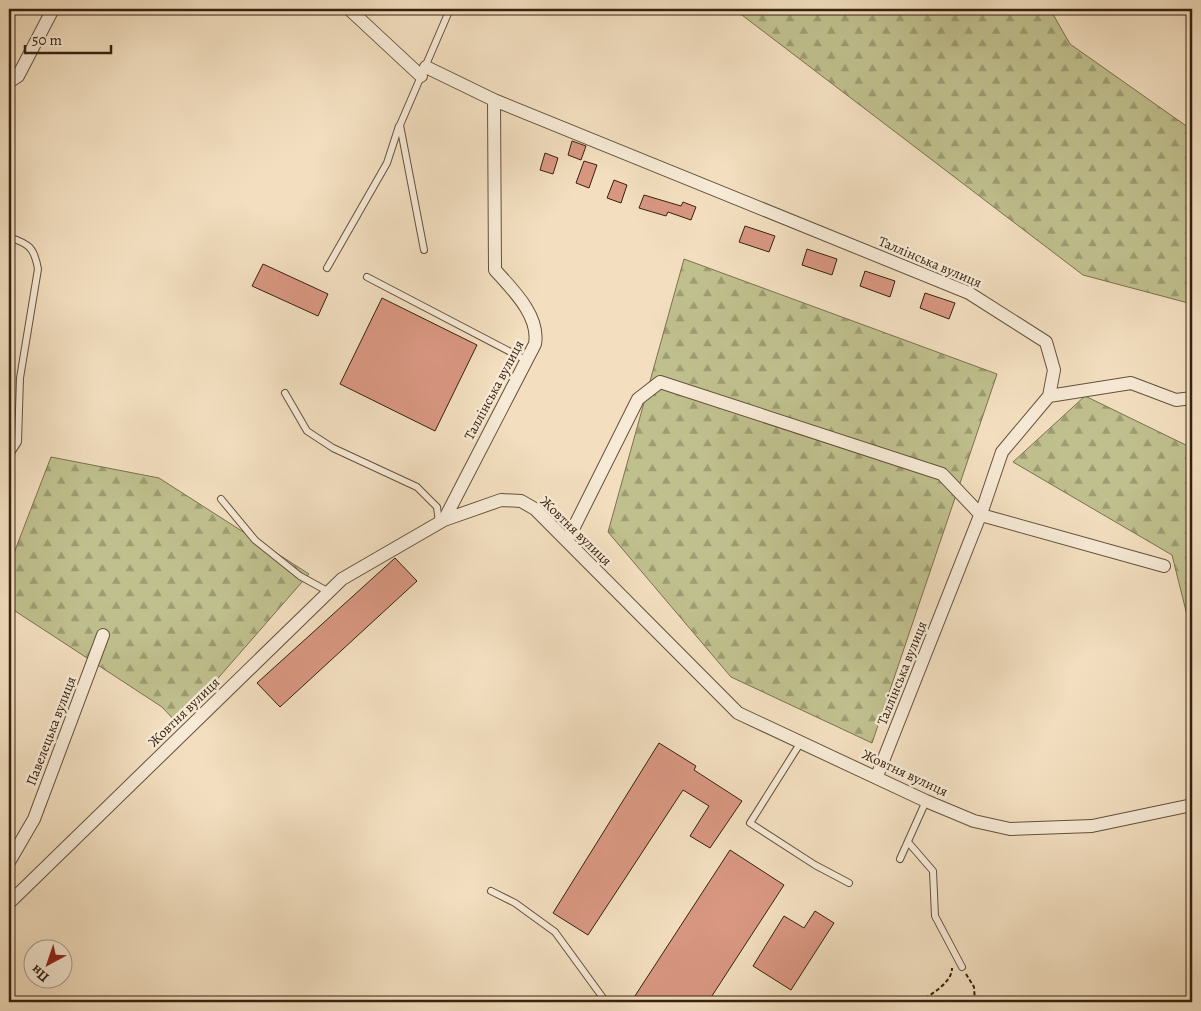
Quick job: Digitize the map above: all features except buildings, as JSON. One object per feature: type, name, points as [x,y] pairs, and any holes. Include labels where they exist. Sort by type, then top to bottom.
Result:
[{"type":"street","points":[[9,82],[18,76],[53,9]]},
{"type":"street","name":"Таллінська вулиця","points":[[349,9],[424,71],[969,293],[1046,342],[1054,370],[1049,396],[1002,452],[981,515],[877,776]]},
{"type":"street","name":"Таллінська вулиця","points":[[441,521],[535,344],[537,332],[520,297],[495,270],[494,100]]},
{"type":"street","points":[[567,541],[638,399],[660,382],[942,474],[981,515],[1164,566]]},
{"type":"street","points":[[1049,396],[1131,383],[1176,400],[1192,398]]},
{"type":"street","name":"Жовтня вулиця","points":[[9,903],[342,579],[441,521],[501,500],[521,501],[535,509],[738,713],[877,776],[926,801],[974,821],[1010,828],[1092,826],[1192,805]]},
{"type":"street","name":"Павелецька вулиця","points":[[9,862],[34,819],[103,635]]},
{"type":"lane","points":[[327,268],[387,163],[400,125],[450,9]]},
{"type":"lane","points":[[400,125],[424,250]]},
{"type":"lane","points":[[9,237],[24,242],[35,252],[38,269],[20,378],[18,442],[9,456]]},
{"type":"lane","points":[[367,277],[526,360]]},
{"type":"lane","points":[[285,393],[307,431],[333,448],[417,487],[437,507],[441,521]]},
{"type":"lane","points":[[221,499],[255,540],[300,576],[329,592]]},
{"type":"lane","points":[[801,742],[750,823],[815,865],[849,882]]},
{"type":"lane","points":[[900,859],[926,801]]},
{"type":"lane","points":[[908,842],[932,871],[935,916],[962,968]]},
{"type":"lane","points":[[491,891],[514,903],[556,932],[606,1002]]},
{"type":"path","points":[[920,1002],[942,986],[952,973],[953,953]]},
{"type":"path","points":[[962,968],[974,987],[976,1002]]},
{"type":"green space","points":[[734,9],[1050,9],[1070,44],[1192,130],[1192,304],[1083,275]]},
{"type":"green space","points":[[684,259],[997,374],[872,743],[731,677],[608,532]]},
{"type":"green space","points":[[1085,396],[1192,448],[1192,635],[1172,555],[1013,462]]},
{"type":"green space","points":[[51,457],[159,478],[309,574],[178,724],[162,707],[9,607],[9,566]]}]
